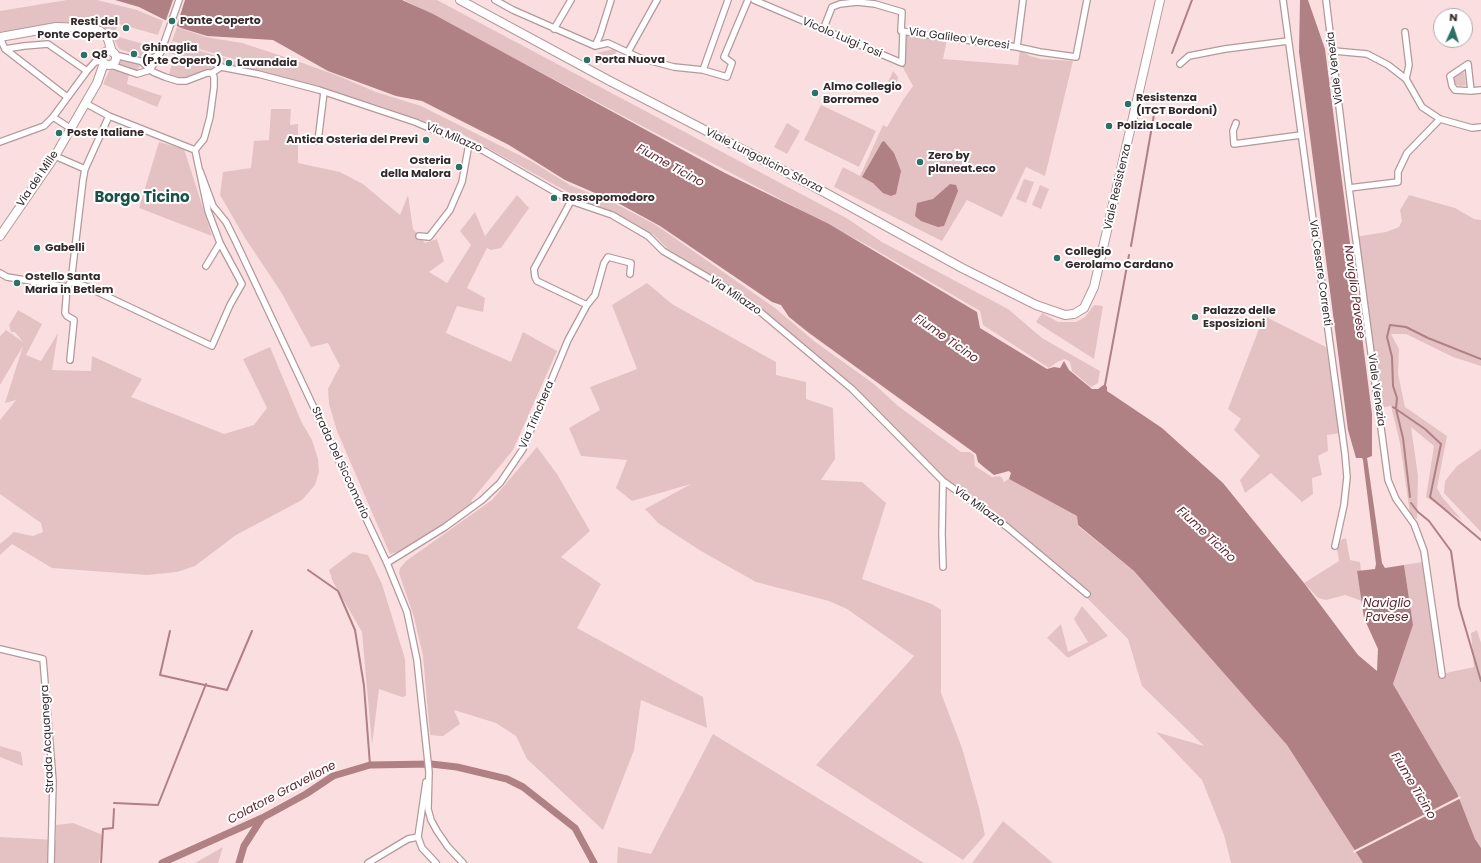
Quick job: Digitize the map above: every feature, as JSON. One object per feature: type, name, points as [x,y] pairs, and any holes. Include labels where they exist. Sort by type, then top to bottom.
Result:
[{"type":"main road","name":"Viale Lungoticino Sforza","points":[[460,0],[608,80],[813,186],[962,268],[1036,305],[1060,315],[1069,315]]},
{"type":"main road","name":"Viale Resistenza","points":[[1069,315],[1084,308],[1094,287],[1160,0]]},
{"type":"main road","points":[[0,37],[56,27],[86,28],[100,31],[108,36],[111,53],[116,61],[107,64],[103,55],[111,53]]},
{"type":"main road","name":"Via dei Mille","points":[[0,236],[55,156],[107,64]]},
{"type":"street","points":[[0,142],[44,126],[53,117],[95,62],[107,64],[138,74],[150,70],[161,52],[179,0]]},
{"type":"street","points":[[495,0],[554,29],[595,46],[608,43],[640,58],[674,67],[703,70],[727,77],[732,63],[724,57],[748,0]]},
{"type":"street","points":[[554,29],[570,0]]},
{"type":"street","points":[[595,46],[611,0]]},
{"type":"street","points":[[628,52],[657,0]]},
{"type":"street","points":[[703,70],[728,0]]},
{"type":"street","name":"Vicolo Luigi Tosi","points":[[754,0],[902,63],[902,31]]},
{"type":"street","points":[[1017,46],[1023,0]]},
{"type":"street","name":"Via Galileo Vercesi","points":[[902,31],[1017,46],[1040,52],[1076,57],[1087,0]]},
{"type":"street","name":"Via Cesare Correnti","points":[[1283,0],[1345,454],[1347,477],[1344,505],[1335,546]]},
{"type":"street","name":"Viale Venezia","points":[[1326,0],[1334,51],[1349,188],[1388,480],[1396,499],[1414,524],[1424,551],[1442,675]]},
{"type":"street","points":[[824,30],[832,8],[840,4],[856,2],[875,4],[902,12],[902,31]]},
{"type":"street","points":[[1405,32],[1409,66],[1406,79]]},
{"type":"street","points":[[0,37],[5,49],[67,97]]},
{"type":"street","points":[[1180,64],[1189,56],[1225,49],[1288,41]]},
{"type":"street","points":[[5,49],[48,44],[87,71]]},
{"type":"street","points":[[1334,51],[1367,54],[1388,65],[1406,79],[1422,106],[1440,119],[1472,128],[1481,127]]},
{"type":"street","points":[[150,70],[150,65],[155,57],[161,52]]},
{"type":"street","points":[[111,53],[141,61],[150,70]]},
{"type":"street","points":[[141,61],[155,57]]},
{"type":"street","points":[[1471,91],[1468,64],[1450,76],[1452,86],[1455,90],[1471,91],[1481,90]]},
{"type":"street","name":"Via Milazzo","points":[[150,70],[165,77],[186,81],[207,73],[212,73],[221,67],[258,74],[324,92],[415,122],[469,144],[571,201],[612,215],[648,236],[663,250],[743,299],[852,389],[943,481],[1007,527],[1087,594]]},
{"type":"street","points":[[195,150],[204,139],[210,117],[214,87],[214,77],[212,73]]},
{"type":"street","points":[[318,141],[324,92]]},
{"type":"street","points":[[85,103],[109,116],[195,150]]},
{"type":"street","points":[[70,360],[74,320],[65,313],[67,287],[71,282],[80,199],[85,169],[109,116]]},
{"type":"street","points":[[53,117],[70,128]]},
{"type":"street","points":[[1349,188],[1398,182],[1398,172],[1407,154],[1440,119]]},
{"type":"street","points":[[1236,123],[1233,131],[1234,144],[1301,135]]},
{"type":"street","points":[[419,236],[429,237],[450,210],[462,182],[469,144]]},
{"type":"street","points":[[71,282],[85,286],[212,346],[230,304],[242,284],[220,243],[208,211],[202,189],[200,170],[195,150]]},
{"type":"street","points":[[55,156],[85,169]]},
{"type":"street","name":"Strada Del Siccomario","points":[[200,170],[213,206],[226,222],[235,240],[387,563],[407,612],[417,660],[429,772]]},
{"type":"street","points":[[571,201],[534,269],[535,277],[537,281],[587,305]]},
{"type":"street","points":[[206,266],[220,243]]},
{"type":"street","name":"Via Trinchera","points":[[387,563],[459,517],[500,483],[523,450],[568,340],[587,305],[595,295],[604,263],[608,257],[631,263],[630,274]]},
{"type":"street","points":[[0,273],[7,277],[67,287]]},
{"type":"street","points":[[943,481],[942,534],[944,567]]},
{"type":"street","name":"Strada Acquanegra","points":[[0,649],[43,659],[53,781],[51,863]]},
{"type":"street","points":[[429,772],[423,795],[418,837],[422,848],[436,863]]},
{"type":"street","points":[[429,772],[428,797],[431,820],[448,847],[463,863]]},
{"type":"street","points":[[371,862],[408,839],[418,837]]},
{"type":"shaded area","points":[[67,0],[97,0],[137,10],[163,21],[158,35],[119,24],[114,33],[86,26],[0,35],[0,11]]},
{"type":"shaded area","points":[[404,0],[437,0],[848,219],[882,242],[1008,309],[1042,338],[1100,371],[1098,383],[1091,387],[1072,371],[1070,362],[1065,359],[1057,362],[1049,368],[983,325],[980,311],[867,245]]},
{"type":"shaded area","points":[[177,27],[206,37],[242,43],[336,75],[376,92],[421,106],[531,161],[570,185],[616,204],[656,225],[775,308],[814,341],[874,384],[898,406],[961,452],[970,452],[974,455],[975,466],[992,477],[1000,476],[1003,479],[1003,482],[1009,479],[1077,516],[1078,526],[1134,571],[1287,745],[1363,863],[1231,863],[1224,835],[1202,780],[1156,732],[1204,746],[1142,686],[1128,639],[1080,591],[1019,536],[983,506],[943,477],[848,382],[734,288],[668,249],[654,235],[615,214],[586,202],[462,134],[374,104],[254,70],[240,61],[172,41]]},
{"type":"shaded area","points":[[903,33],[947,39],[943,59],[1018,65],[1020,50],[1030,56],[1041,59],[1073,61],[1045,176],[1026,167],[1002,217],[967,200],[942,241],[834,187],[843,167],[860,176],[883,125],[887,127],[913,86],[902,66],[906,65]]},
{"type":"shaded area","points":[[112,35],[147,45],[144,57],[119,49]]},
{"type":"shaded area","points":[[171,42],[241,63],[252,72],[219,66],[185,80],[175,78],[169,75],[174,54],[167,53]]},
{"type":"shaded area","points":[[613,49],[617,50],[612,61],[597,53]]},
{"type":"shaded area","points":[[121,58],[140,64],[138,71],[119,65]]},
{"type":"shaded area","points":[[110,69],[129,74],[127,84],[162,96],[157,107],[103,84]]},
{"type":"shaded area","points":[[893,71],[898,77],[897,83],[900,84],[894,90],[886,87]]},
{"type":"shaded area","points":[[1464,72],[1466,85],[1459,86],[1454,83],[1453,77]]},
{"type":"shaded area","points":[[821,105],[876,131],[859,167],[804,140]]},
{"type":"shaded area","points":[[271,109],[291,109],[290,125],[298,124],[298,163],[340,172],[363,184],[400,215],[408,195],[413,229],[425,243],[437,239],[444,261],[429,272],[447,283],[471,245],[460,231],[475,212],[485,236],[517,195],[529,208],[501,248],[491,250],[487,248],[467,288],[485,298],[483,312],[457,306],[446,333],[511,362],[523,332],[557,351],[513,450],[471,501],[474,503],[428,535],[403,550],[390,554],[337,431],[329,404],[328,389],[340,366],[328,343],[311,347],[281,292],[245,238],[220,195],[223,172],[251,168],[254,141],[269,140]]},
{"type":"shaded area","points":[[787,123],[800,131],[787,154],[774,147]]},
{"type":"shaded area","points":[[159,142],[184,149],[212,236],[139,208]]},
{"type":"shaded area","points":[[1024,179],[1034,182],[1026,203],[1016,199]]},
{"type":"shaded area","points":[[1040,185],[1049,189],[1041,209],[1032,205]]},
{"type":"shaded area","points":[[1409,195],[1455,208],[1474,219],[1481,220],[1481,366],[1453,357],[1406,334],[1391,334],[1399,349],[1398,374],[1405,407],[1447,436],[1437,488],[1442,497],[1462,520],[1426,497],[1434,446],[1411,427],[1418,476],[1417,519],[1410,514],[1400,443],[1391,406],[1381,408],[1355,237],[1386,232],[1399,227],[1402,221],[1400,210]]},
{"type":"shaded area","points":[[647,283],[672,304],[776,362],[776,375],[806,382],[806,399],[833,408],[835,459],[821,480],[862,482],[886,503],[862,579],[932,604],[941,610],[941,693],[962,748],[985,835],[963,860],[816,765],[914,656],[847,609],[829,601],[756,582],[701,551],[658,523],[645,509],[691,484],[632,501],[616,488],[627,460],[581,456],[569,428],[600,410],[590,387],[637,369],[612,305]]},
{"type":"shaded area","points":[[1094,305],[1103,306],[1094,359],[1036,322],[1042,313],[1058,322],[1076,322],[1085,317]]},
{"type":"shaded area","points":[[18,310],[42,324],[26,355],[41,361],[58,333],[52,370],[91,371],[92,356],[142,379],[131,397],[224,434],[254,425],[267,408],[243,359],[270,347],[301,421],[312,440],[318,459],[319,472],[315,485],[302,500],[236,535],[195,566],[177,572],[147,575],[52,568],[12,544],[0,555],[0,544],[14,532],[33,536],[43,532],[41,523],[0,494],[0,420],[16,400],[5,403],[23,346],[0,385],[0,336],[6,330],[23,342],[15,332],[11,332],[9,325]]},
{"type":"shaded area","points":[[1264,316],[1326,347],[1340,433],[1327,435],[1328,451],[1318,456],[1322,475],[1312,478],[1313,494],[1302,502],[1271,473],[1245,493],[1240,480],[1260,456],[1234,430],[1241,419],[1228,409]]},
{"type":"shaded area","points":[[537,447],[557,474],[590,531],[561,557],[601,584],[577,628],[703,697],[707,728],[641,700],[634,750],[603,830],[527,759],[516,736],[496,723],[454,710],[460,724],[443,736],[430,735],[423,656],[414,617],[399,573],[400,568],[406,561],[492,500]]},
{"type":"shaded area","points":[[1481,449],[1481,532],[1444,493],[1445,481],[1457,466]]},
{"type":"shaded area","points":[[1346,538],[1350,560],[1360,562],[1361,571],[1357,572],[1362,601],[1345,595],[1326,600],[1318,598],[1304,583],[1339,561],[1337,549],[1341,540]]},
{"type":"shaded area","points":[[353,552],[368,555],[382,584],[405,659],[406,696],[402,697],[379,689],[372,745],[362,632],[333,582],[329,570]]},
{"type":"shaded area","points":[[1423,562],[1441,674],[1474,667],[1471,633],[1477,630],[1481,643],[1481,848],[1475,839],[1457,793],[1393,684],[1413,625],[1404,565]]},
{"type":"shaded area","points":[[1082,606],[1108,636],[1068,658],[1047,638],[1061,624],[1068,652],[1088,642],[1074,619]]},
{"type":"shaded area","points":[[713,734],[924,863],[617,863],[618,847],[651,854]]},
{"type":"shaded area","points":[[0,746],[21,752],[23,766],[0,757]]},
{"type":"shaded area","points":[[1003,821],[1053,863],[972,863]]},
{"type":"shaded area","points":[[73,823],[103,835],[99,863],[0,863],[0,837],[56,840],[56,825]]},
{"type":"shaded area","points":[[223,847],[218,863],[195,863]]},
{"type":"water","points":[[115,0],[402,0],[433,14],[725,173],[829,224],[977,312],[980,328],[1047,369],[1054,367],[1060,368],[1064,361],[1069,370],[1092,389],[1098,389],[1105,384],[1107,391],[1162,428],[1223,483],[1304,583],[1358,655],[1377,671],[1378,649],[1364,618],[1357,571],[1375,569],[1376,564],[1363,460],[1362,458],[1356,458],[1348,430],[1299,52],[1300,0],[1308,0],[1325,49],[1372,414],[1372,456],[1367,458],[1382,563],[1385,568],[1404,565],[1413,625],[1393,684],[1457,793],[1475,839],[1481,848],[1481,863],[1363,863],[1287,745],[1134,571],[1078,525],[1077,516],[1009,479],[1011,473],[1009,471],[994,475],[978,462],[976,454],[809,333],[789,317],[781,305],[772,302],[660,226],[618,203],[565,180],[509,145],[422,101],[396,96],[328,71],[273,40],[207,36],[181,28],[139,7]]},
{"type":"water","points":[[884,141],[894,153],[901,171],[896,194],[891,196],[883,193],[873,183],[862,177]]},
{"type":"water","points":[[950,184],[956,185],[958,191],[944,226],[938,227],[921,221],[915,216],[917,203],[933,199]]},
{"type":"pier","points":[[173,0],[185,0],[176,28],[165,23]]},
{"type":"pier","points":[[1460,796],[1461,798],[1354,853],[1353,851]]},
{"type":"waterway","points":[[1172,53],[1192,0]]},
{"type":"waterway","points":[[1131,246],[1155,109]]},
{"type":"waterway","points":[[1105,385],[1129,255]]},
{"type":"waterway","points":[[1410,497],[1403,438],[1396,409],[1397,398],[1393,386],[1392,357],[1387,337],[1390,325],[1406,327],[1428,338],[1481,359]]},
{"type":"waterway","points":[[1393,407],[1425,429],[1441,444],[1430,497],[1481,540]]},
{"type":"waterway","points":[[1411,503],[1418,512],[1429,521],[1451,551],[1459,606],[1481,681]]},
{"type":"waterway","points":[[308,570],[338,591],[355,630],[364,686],[370,765]]},
{"type":"waterway","points":[[170,631],[160,675],[227,690],[252,631]]},
{"type":"waterway","points":[[114,803],[158,805],[206,684]]},
{"type":"waterway","name":"Colatore Gravellone","points":[[162,863],[262,818],[306,794],[333,776],[370,765],[431,764],[457,767],[507,779],[523,787],[575,828],[594,863]]},
{"type":"waterway","points":[[101,863],[103,829],[113,828],[114,809]]},
{"type":"waterway","points":[[239,863],[244,846],[262,818]]},
{"type":"place","name":"Ponte Coperto","points":[[172,21]]},
{"type":"place","name":"Resti del Ponte Coperto","points":[[126,28]]},
{"type":"place","name":"Ghinaglia (P.te Coperto)","points":[[134,54]]},
{"type":"place","name":"Q8","points":[[84,55]]},
{"type":"place","name":"Porta Nuova","points":[[587,60]]},
{"type":"place","name":"Lavandaia","points":[[229,63]]},
{"type":"place","name":"Almo Collegio Borromeo","points":[[815,93]]},
{"type":"place","name":"Resistenza (ITCT Bordoni)","points":[[1128,104]]},
{"type":"place","name":"Polizia Locale","points":[[1109,126]]},
{"type":"place","name":"Poste Italiane","points":[[59,133]]},
{"type":"place","name":"Antica Osteria del Previ","points":[[426,140]]},
{"type":"place","name":"Zero by planeat.eco","points":[[920,162]]},
{"type":"place","name":"Osteria della Malora","points":[[459,167]]},
{"type":"place","name":"Rossopomodoro","points":[[554,198]]},
{"type":"place","name":"Gabelli","points":[[37,248]]},
{"type":"place","name":"Collegio Gerolamo Cardano","points":[[1057,258]]},
{"type":"place","name":"Ostello Santa Maria in Betlem","points":[[17,283]]},
{"type":"place","name":"Palazzo delle Esposizioni","points":[[1195,317]]},
{"type":"district","name":"Borgo Ticino","points":[[142,198]]},
{"type":"water label","name":"Fiume Ticino","points":[[670,166]]},
{"type":"water label","name":"Naviglio Pavese","points":[[1354,292]]},
{"type":"water label","name":"Fiume Ticino","points":[[946,339]]},
{"type":"water label","name":"Fiume Ticino","points":[[1206,535]]},
{"type":"water label","name":"Naviglio Pavese","points":[[1387,611]]},
{"type":"water label","name":"Fiume Ticino","points":[[1413,786]]}]
